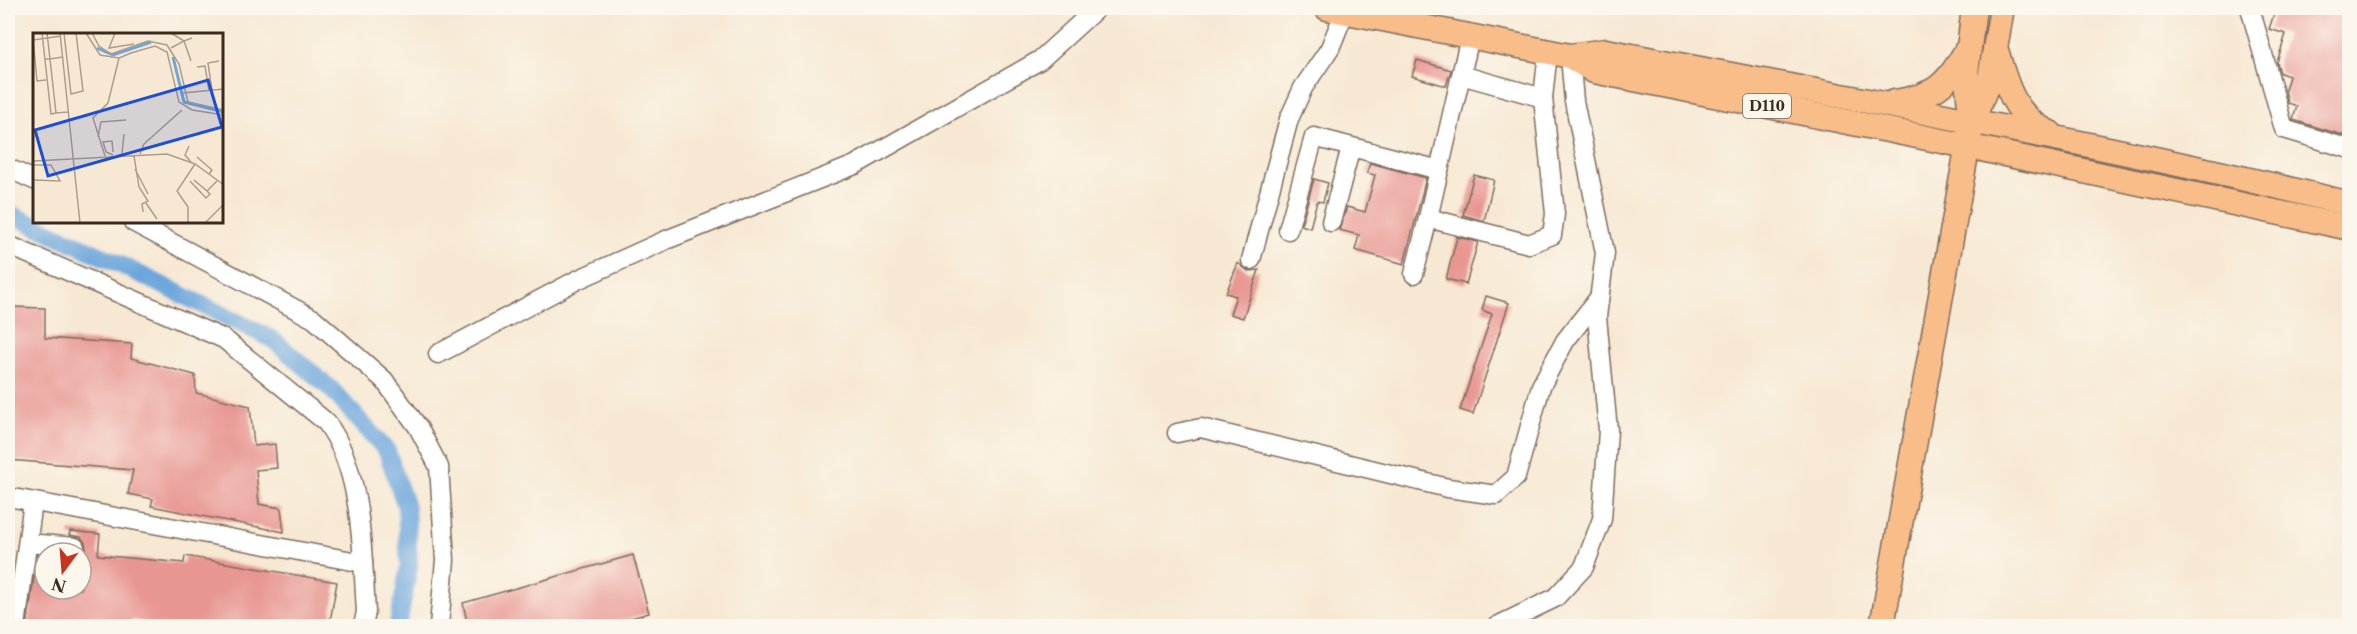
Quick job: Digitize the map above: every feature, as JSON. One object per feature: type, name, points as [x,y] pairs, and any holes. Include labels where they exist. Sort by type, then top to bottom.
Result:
[{"type":"main road","points":[[1972,121],[1966,72],[1974,8]]},
{"type":"main road","points":[[1882,627],[1967,146],[1972,121],[1990,78],[2002,8]]},
{"type":"main road","name":"D110","points":[[1336,9],[1559,53],[1606,51],[1972,121],[2241,177],[2349,204]]},
{"type":"main road","points":[[1880,104],[1923,98],[1953,75],[1969,46]]},
{"type":"main road","points":[[1995,48],[2007,89],[2016,104],[2035,127],[2069,140]]},
{"type":"main road","name":"D110","points":[[1559,53],[1594,71],[1967,146],[2349,228]]},
{"type":"lane","points":[[438,354],[576,280],[666,240],[855,165],[1040,60],[1097,8]]},
{"type":"lane","points":[[2250,8],[2284,129],[2349,150]]},
{"type":"lane","points":[[1251,260],[1289,119],[1303,88],[1330,48],[1336,9]]},
{"type":"lane","points":[[1414,274],[1470,37]]},
{"type":"lane","points":[[1428,219],[1529,244],[1552,235],[1555,214],[1543,98],[1559,53]]},
{"type":"lane","points":[[1497,627],[1555,598],[1584,567],[1602,519],[1608,429],[1597,317],[1605,253],[1574,101],[1559,53]]},
{"type":"lane","points":[[1461,75],[1543,98]]},
{"type":"lane","points":[[1288,230],[1314,137],[1439,170]]},
{"type":"lane","points":[[1331,222],[1351,147]]},
{"type":"lane","points":[[8,168],[33,180]]},
{"type":"lane","points":[[137,224],[314,319],[384,380],[418,427],[440,467],[445,560],[439,627]]},
{"type":"lane","points":[[8,245],[224,339],[326,422],[337,437],[346,459],[359,518],[366,612],[363,627]]},
{"type":"lane","points":[[1177,433],[1201,428],[1448,488],[1496,495],[1516,477],[1541,386],[1565,341],[1598,299]]},
{"type":"lane","points":[[8,497],[363,563]]},
{"type":"lane","points":[[16,627],[33,502]]},
{"type":"lane","points":[[28,543],[33,543]]},
{"type":"building","points":[[2276,8],[2349,8],[2349,137],[2293,120],[2297,106],[2288,103],[2285,90],[2289,76],[2280,73],[2277,62],[2286,34],[2269,29]]},
{"type":"building","points":[[1417,60],[1451,70],[1446,86],[1412,76]]},
{"type":"building","points":[[1370,163],[1426,178],[1404,264],[1355,250],[1359,235],[1339,230],[1347,207],[1365,212],[1375,175],[1367,173]]},
{"type":"building","points":[[1474,175],[1494,180],[1484,221],[1463,215]]},
{"type":"building","points":[[1314,179],[1328,183],[1323,202],[1317,201],[1310,228],[1301,225]]},
{"type":"building","points":[[1457,237],[1478,242],[1466,284],[1446,279]]},
{"type":"building","points":[[1238,263],[1248,271],[1259,270],[1243,318],[1230,314],[1236,296],[1226,293]]},
{"type":"building","points":[[1486,296],[1509,303],[1473,414],[1460,410],[1492,314],[1482,310]]},
{"type":"building","points":[[8,307],[45,308],[45,338],[132,344],[131,358],[195,375],[196,393],[250,406],[254,446],[275,444],[277,468],[256,470],[259,504],[281,508],[284,532],[151,506],[153,499],[128,494],[133,470],[8,460]]},
{"type":"building","points":[[70,531],[100,534],[98,555],[184,563],[185,556],[337,582],[329,627],[173,627],[131,620],[130,627],[27,627],[33,584],[33,601],[93,601],[93,541],[84,541],[81,537],[69,535]]},
{"type":"building","points":[[633,555],[649,613],[599,627],[468,627],[463,603]]},
{"type":"waterway","points":[[8,213],[117,263],[272,339],[331,389],[387,451],[406,507],[409,566],[398,626]]}]
